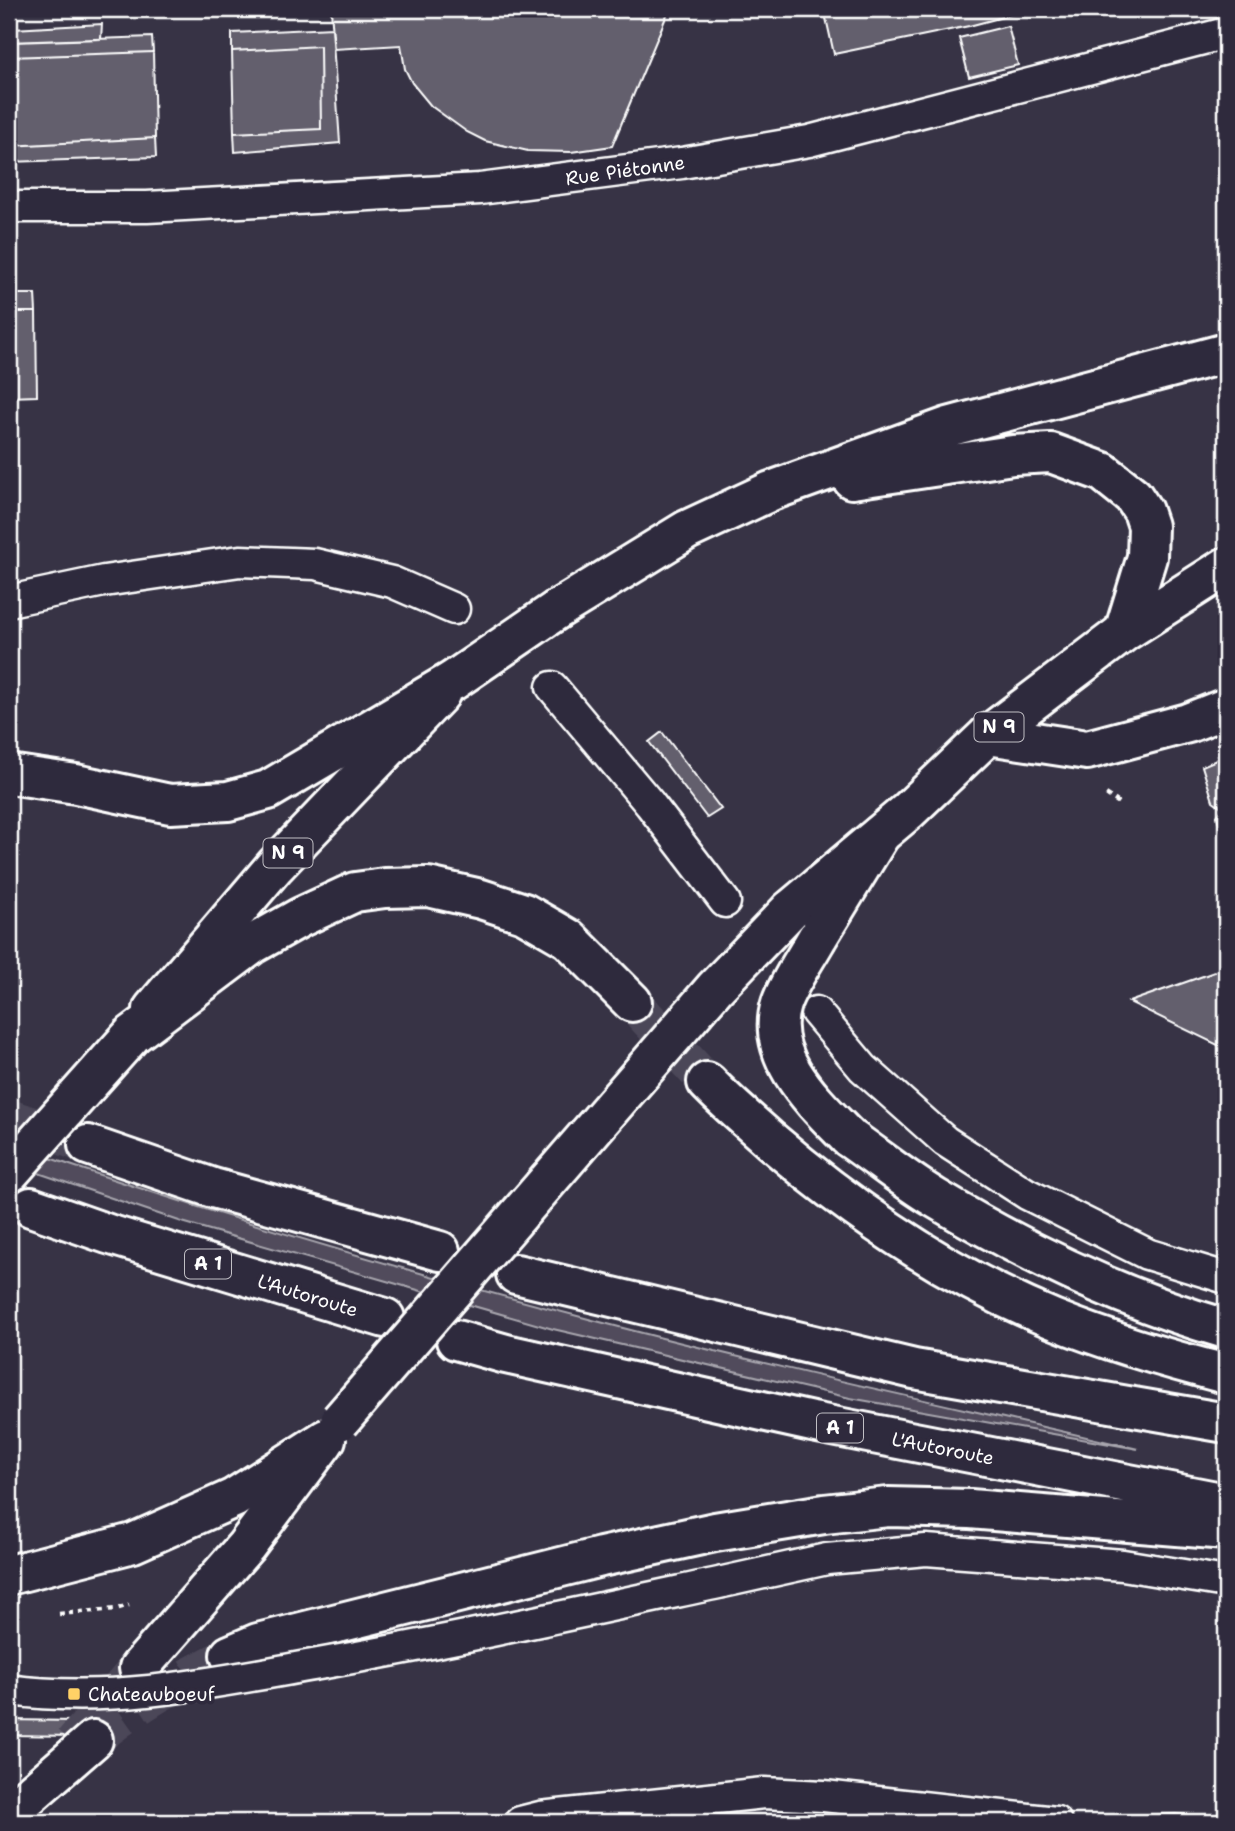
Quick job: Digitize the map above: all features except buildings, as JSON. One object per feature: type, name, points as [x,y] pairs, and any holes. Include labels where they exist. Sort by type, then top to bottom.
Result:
[{"type":"main road","name":"N 9","points":[[132,1035],[275,866],[454,680],[558,609],[687,530],[771,491],[948,427],[1226,353]]},
{"type":"main road","points":[[771,491],[1013,455],[1051,453],[1078,461],[1103,472],[1133,496],[1143,511],[1148,526],[1147,556],[1124,632]]},
{"type":"main road","name":"N 9","points":[[333,1430],[715,988],[790,909],[880,835],[988,735],[1124,632],[1226,567]]},
{"type":"main road","points":[[9,774],[76,784],[170,804],[229,801],[268,790],[454,680]]},
{"type":"main road","points":[[988,735],[1087,750],[1188,723],[1226,708]]},
{"type":"main road","points":[[880,835],[817,937],[781,1003],[778,1020],[780,1040],[787,1062],[804,1090],[848,1137],[933,1197],[1031,1252],[1172,1314],[1226,1329]]},
{"type":"main road","points":[[9,1173],[132,1035],[253,944],[301,917],[355,892],[428,887],[481,899],[524,913],[569,939],[632,1002]]},
{"type":"main road","points":[[707,1082],[805,1170],[878,1223],[972,1281],[1052,1318],[1142,1352],[1226,1374]]},
{"type":"main road","points":[[88,1144],[213,1188],[440,1251]]},
{"type":"main road","name":"L'Autoroute","points":[[31,1207],[108,1234],[386,1318]]},
{"type":"main road","points":[[516,1274],[914,1368],[1226,1423]]},
{"type":"main road","name":"L'Autoroute","points":[[456,1340],[506,1354],[812,1422],[1226,1503]]},
{"type":"main road","points":[[9,1575],[133,1543],[234,1498],[333,1430]]},
{"type":"main road","points":[[139,1668],[246,1546],[333,1430]]},
{"type":"main road","points":[[230,1655],[258,1643],[601,1557],[715,1532],[824,1514],[888,1507],[970,1508],[1226,1530]]},
{"type":"main road","points":[[16,1808],[83,1742]]},
{"type":"lane","name":"Rue Piétonne","points":[[9,207],[147,207],[480,189],[682,163],[809,141],[1226,33]]},
{"type":"lane","points":[[9,601],[104,582],[240,561],[315,564],[392,582],[454,609]]},
{"type":"lane","points":[[552,687],[650,804],[725,902]]},
{"type":"lane","points":[[816,1012],[863,1068],[945,1142],[1027,1194],[1147,1254],[1226,1278]]},
{"type":"lane","points":[[9,1690],[106,1695],[183,1689],[377,1654],[827,1559],[926,1550],[1123,1564],[1226,1582]]},
{"type":"lane","points":[[520,1822],[540,1817],[764,1793],[824,1796],[1056,1822]]},
{"type":"shaded area","points":[[9,1144],[229,1216],[525,1302],[734,1356],[1138,1449],[850,1398],[553,1329],[182,1222],[9,1163]]},
{"type":"tunnel","points":[[632,1002],[707,1082]]},
{"type":"tunnel","points":[[9,1118],[88,1145]]},
{"type":"tunnel","points":[[93,1740],[142,1704],[230,1655]]},
{"type":"tunnel","points":[[73,1743],[138,1668]]},
{"type":"place","name":"Chateauboeuf","points":[[74,1694]]}]
